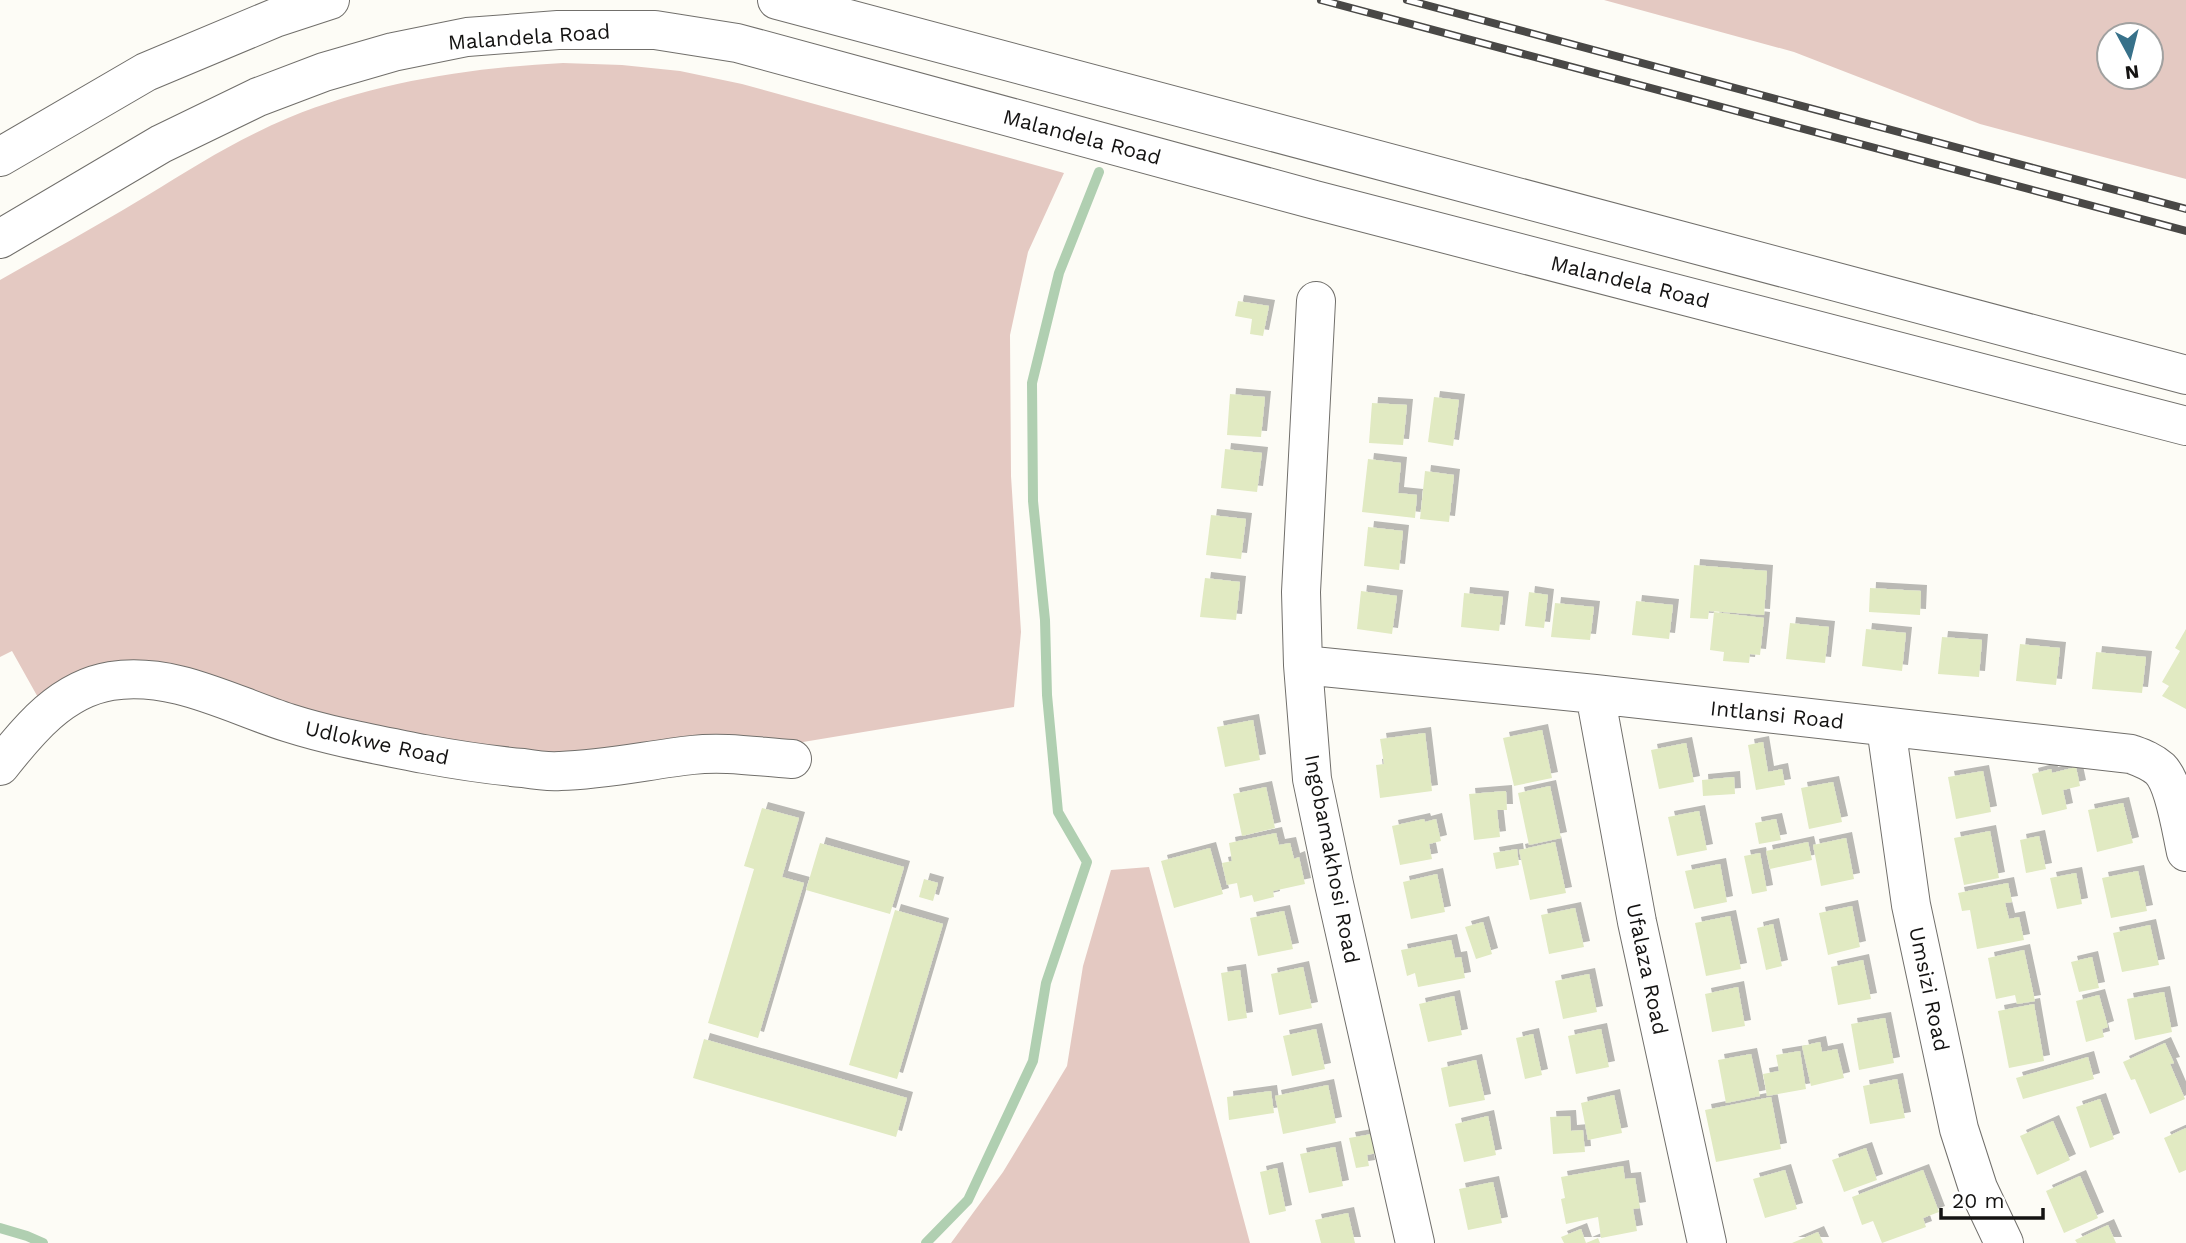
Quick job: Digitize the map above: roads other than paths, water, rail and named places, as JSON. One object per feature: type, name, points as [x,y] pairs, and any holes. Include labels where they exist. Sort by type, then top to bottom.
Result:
[{"type":"main road","points":[[0,157],[146,72],[275,18],[330,0]]},
{"type":"main road","points":[[777,0],[2186,375]]},
{"type":"main road","name":"Malandela Road","points":[[0,239],[161,144],[258,97],[324,72],[393,52],[467,37],[558,30],[655,30],[737,43],[1315,201],[2186,426]]},
{"type":"main road","name":"Ingobamakhosi Road","points":[[1316,301],[1301,592],[1303,665],[1312,779],[1415,1243]]},
{"type":"main road","name":"Intlansi Road","points":[[1303,665],[1595,694],[2131,754],[2150,760],[2162,771],[2170,787],[2186,852]]},
{"type":"main road","name":"Udlokwe Road","points":[[0,766],[27,732],[51,709],[68,698],[109,681],[138,679],[200,690],[289,723],[371,744],[474,764],[558,772],[693,755],[792,759]]},
{"type":"main road","name":"Ufalaza Road","points":[[1595,694],[1637,922],[1707,1243]]},
{"type":"main road","name":"Umsizi Road","points":[[1886,727],[1911,905],[1959,1129],[1978,1188],[2004,1243]]},
{"type":"waterway","points":[[926,1243],[968,1200],[1033,1061],[1046,983],[1087,862],[1058,812],[1047,695],[1045,620],[1033,501],[1032,383],[1059,273],[1099,172]]},
{"type":"waterway","points":[[0,1228],[43,1243]]},
{"type":"railway","points":[[1321,0],[2186,231]]},
{"type":"railway","points":[[1407,0],[2186,209]]}]
